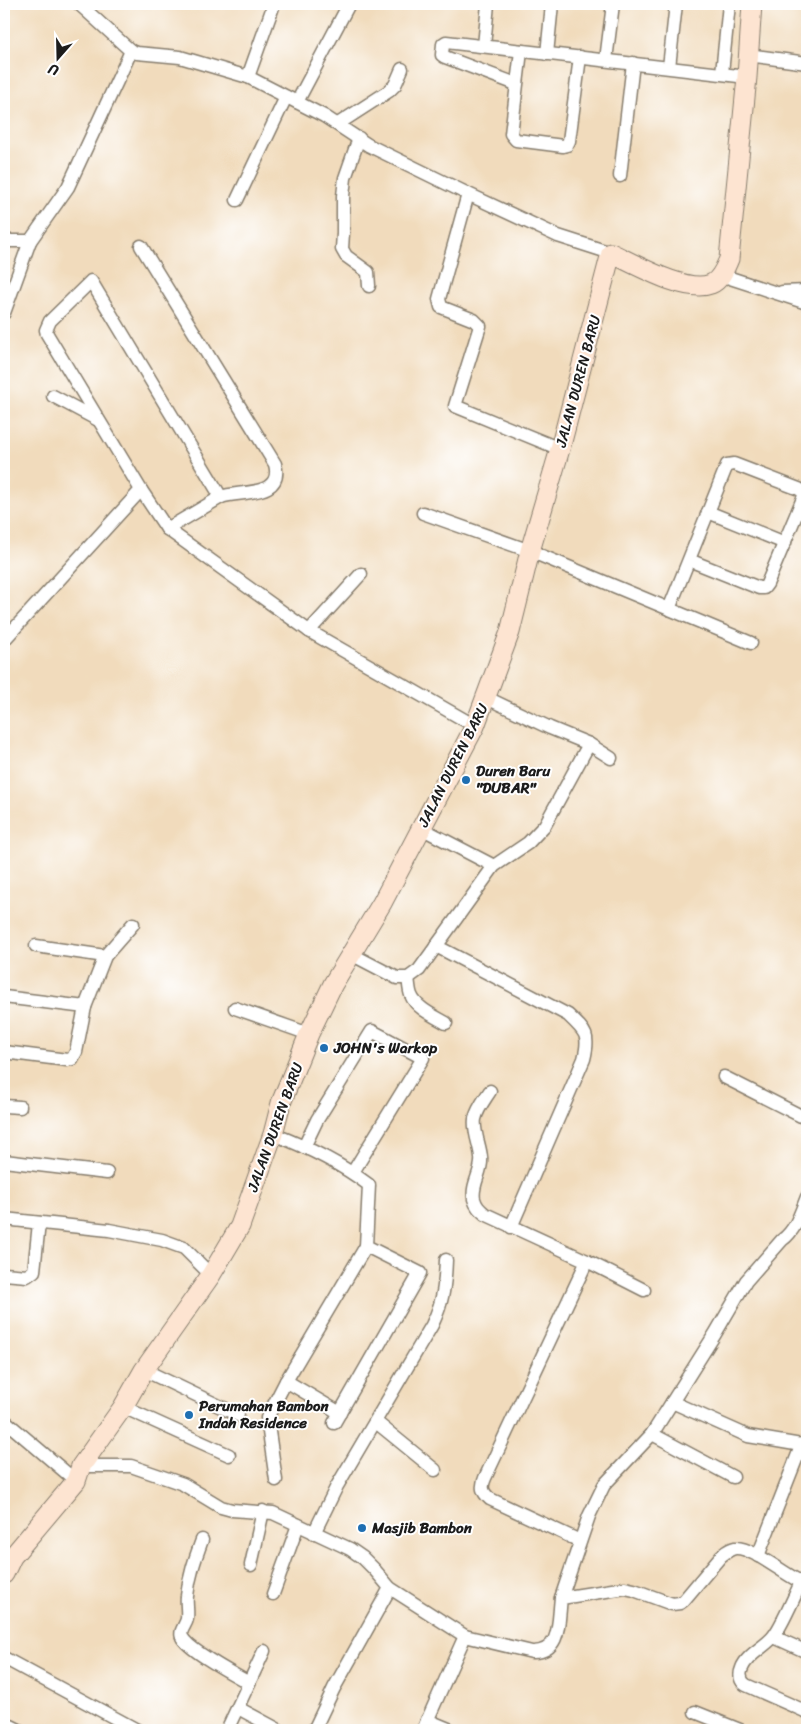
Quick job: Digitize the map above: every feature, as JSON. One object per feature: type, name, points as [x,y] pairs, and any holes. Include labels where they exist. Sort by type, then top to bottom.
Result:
[{"type":"street","points":[[79,4],[131,51],[197,60],[248,77],[338,124],[359,138],[468,194],[558,236],[611,253],[678,283],[696,287],[712,284],[721,275],[729,260],[747,77],[752,4]]},
{"type":"street","points":[[248,77],[274,4]]},
{"type":"street","points":[[237,200],[292,100],[349,4]]},
{"type":"street","points":[[484,46],[488,4]]},
{"type":"street","points":[[547,54],[552,4]]},
{"type":"street","points":[[606,60],[613,4]]},
{"type":"street","points":[[669,68],[676,4]]},
{"type":"street","points":[[722,73],[729,4]]},
{"type":"street","points":[[516,84],[445,58],[442,55],[443,44],[446,42],[484,46],[747,77]]},
{"type":"street","points":[[4,313],[30,241],[68,187],[131,51]]},
{"type":"street","points":[[521,51],[510,134],[516,140],[564,146],[569,142],[580,57]]},
{"type":"street","points":[[748,55],[807,63]]},
{"type":"street","points":[[620,176],[633,64]]},
{"type":"street","points":[[338,124],[389,91],[395,85],[402,69]]},
{"type":"street","points":[[359,138],[345,178],[342,196],[344,233],[342,249],[346,256],[368,272],[369,286]]},
{"type":"street","points":[[468,194],[439,299],[441,307],[474,320],[480,326],[455,406],[560,449]]},
{"type":"street","points":[[4,241],[30,241]]},
{"type":"street","points":[[141,246],[275,464],[276,469],[274,478],[264,490],[253,493],[229,494],[221,497],[167,529]]},
{"type":"street","name":"JALAN DUREN BARU","points":[[4,1574],[8,1554],[79,1473],[124,1406],[144,1370],[211,1275],[240,1226],[273,1134],[281,1103],[309,1034],[333,984],[382,903],[475,726],[510,632],[530,551],[560,449],[611,253]]},
{"type":"street","points":[[721,275],[807,302]]},
{"type":"street","points":[[221,497],[91,281],[50,321],[46,330],[141,490],[167,529],[309,631],[475,726]]},
{"type":"street","points":[[776,293],[807,291]]},
{"type":"street","points":[[53,396],[101,422]]},
{"type":"street","points":[[669,609],[727,465],[730,464],[803,492],[804,496],[764,588],[759,588],[689,560]]},
{"type":"street","points":[[4,640],[141,490]]},
{"type":"street","points":[[708,512],[784,543]]},
{"type":"street","points":[[423,514],[530,551],[751,643]]},
{"type":"street","points":[[309,631],[361,574]]},
{"type":"street","points":[[487,698],[589,744],[610,758]]},
{"type":"street","points":[[350,954],[389,975],[402,979],[408,978],[419,970],[494,866],[528,843],[545,825],[589,744]]},
{"type":"street","points":[[421,828],[494,866]]},
{"type":"street","points":[[4,1052],[67,1060],[72,1059],[76,1052],[85,1007],[105,956],[133,924]]},
{"type":"street","points":[[36,946],[105,956]]},
{"type":"street","points":[[436,946],[568,1015],[583,1030],[588,1044],[584,1059],[511,1226]]},
{"type":"street","points":[[408,978],[411,996],[416,1003],[423,1010],[446,1023]]},
{"type":"street","points":[[4,997],[85,1007]]},
{"type":"street","points":[[235,1008],[309,1034]]},
{"type":"street","points":[[304,1146],[317,1120],[372,1031],[423,1058],[353,1172]]},
{"type":"street","points":[[724,1077],[807,1119]]},
{"type":"street","points":[[490,1091],[475,1118],[482,1158],[474,1188],[476,1207],[485,1214],[587,1260],[644,1290]]},
{"type":"street","points":[[4,1106],[20,1107]]},
{"type":"street","points":[[273,1134],[304,1146],[353,1172],[369,1185],[366,1246],[267,1418],[276,1480]]},
{"type":"street","points":[[4,1161],[107,1174]]},
{"type":"street","points":[[4,1420],[79,1473],[131,1466],[182,1484],[221,1507],[232,1510],[272,1513],[350,1549],[363,1558],[390,1588],[465,1636],[532,1652],[541,1652],[548,1649],[556,1637],[561,1598],[580,1541],[604,1485],[652,1434],[746,1281],[782,1240],[789,1236],[807,1197]]},
{"type":"street","points":[[4,1219],[109,1230],[162,1240],[184,1248],[211,1275]]},
{"type":"street","points":[[4,1274],[27,1276],[34,1271],[39,1223]]},
{"type":"street","points":[[286,1382],[337,1418],[420,1273],[366,1246]]},
{"type":"street","points":[[314,1533],[337,1486],[422,1345],[441,1306],[446,1280],[446,1260]]},
{"type":"street","points":[[580,1541],[490,1499],[482,1490],[485,1478],[587,1260]]},
{"type":"street","points":[[144,1370],[238,1415]]},
{"type":"street","points":[[672,1402],[748,1436],[805,1445],[758,1556]]},
{"type":"street","points":[[124,1406],[229,1455]]},
{"type":"street","points":[[376,1422],[435,1470]]},
{"type":"street","points":[[652,1434],[733,1477]]},
{"type":"street","points":[[251,1565],[262,1511]]},
{"type":"street","points":[[273,1594],[298,1525]]},
{"type":"street","points":[[202,1540],[190,1570],[186,1598],[187,1618],[181,1632],[182,1637],[188,1644],[215,1663],[249,1683]]},
{"type":"street","points":[[561,1598],[624,1588],[676,1604],[684,1600],[728,1550],[736,1548],[758,1556],[804,1584],[774,1637],[747,1660],[741,1669],[740,1678],[746,1685],[807,1712]]},
{"type":"street","points":[[314,1730],[334,1688],[390,1588]]},
{"type":"street","points":[[451,1730],[425,1725],[465,1636]]},
{"type":"street","points":[[774,1637],[807,1652]]},
{"type":"street","points":[[227,1730],[264,1651]]},
{"type":"street","points":[[4,1658],[137,1730]]},
{"type":"street","points":[[238,1708],[279,1730]]},
{"type":"street","points":[[695,1712],[740,1730]]},
{"type":"place","name":"Duren Baru \"DUBAR\"","points":[[466,780]]},
{"type":"place","name":"JOHN's Warkop","points":[[324,1048]]},
{"type":"place","name":"Perumahan Bambon Indah Residence","points":[[189,1415]]},
{"type":"place","name":"Masjib Bambon","points":[[362,1528]]}]
